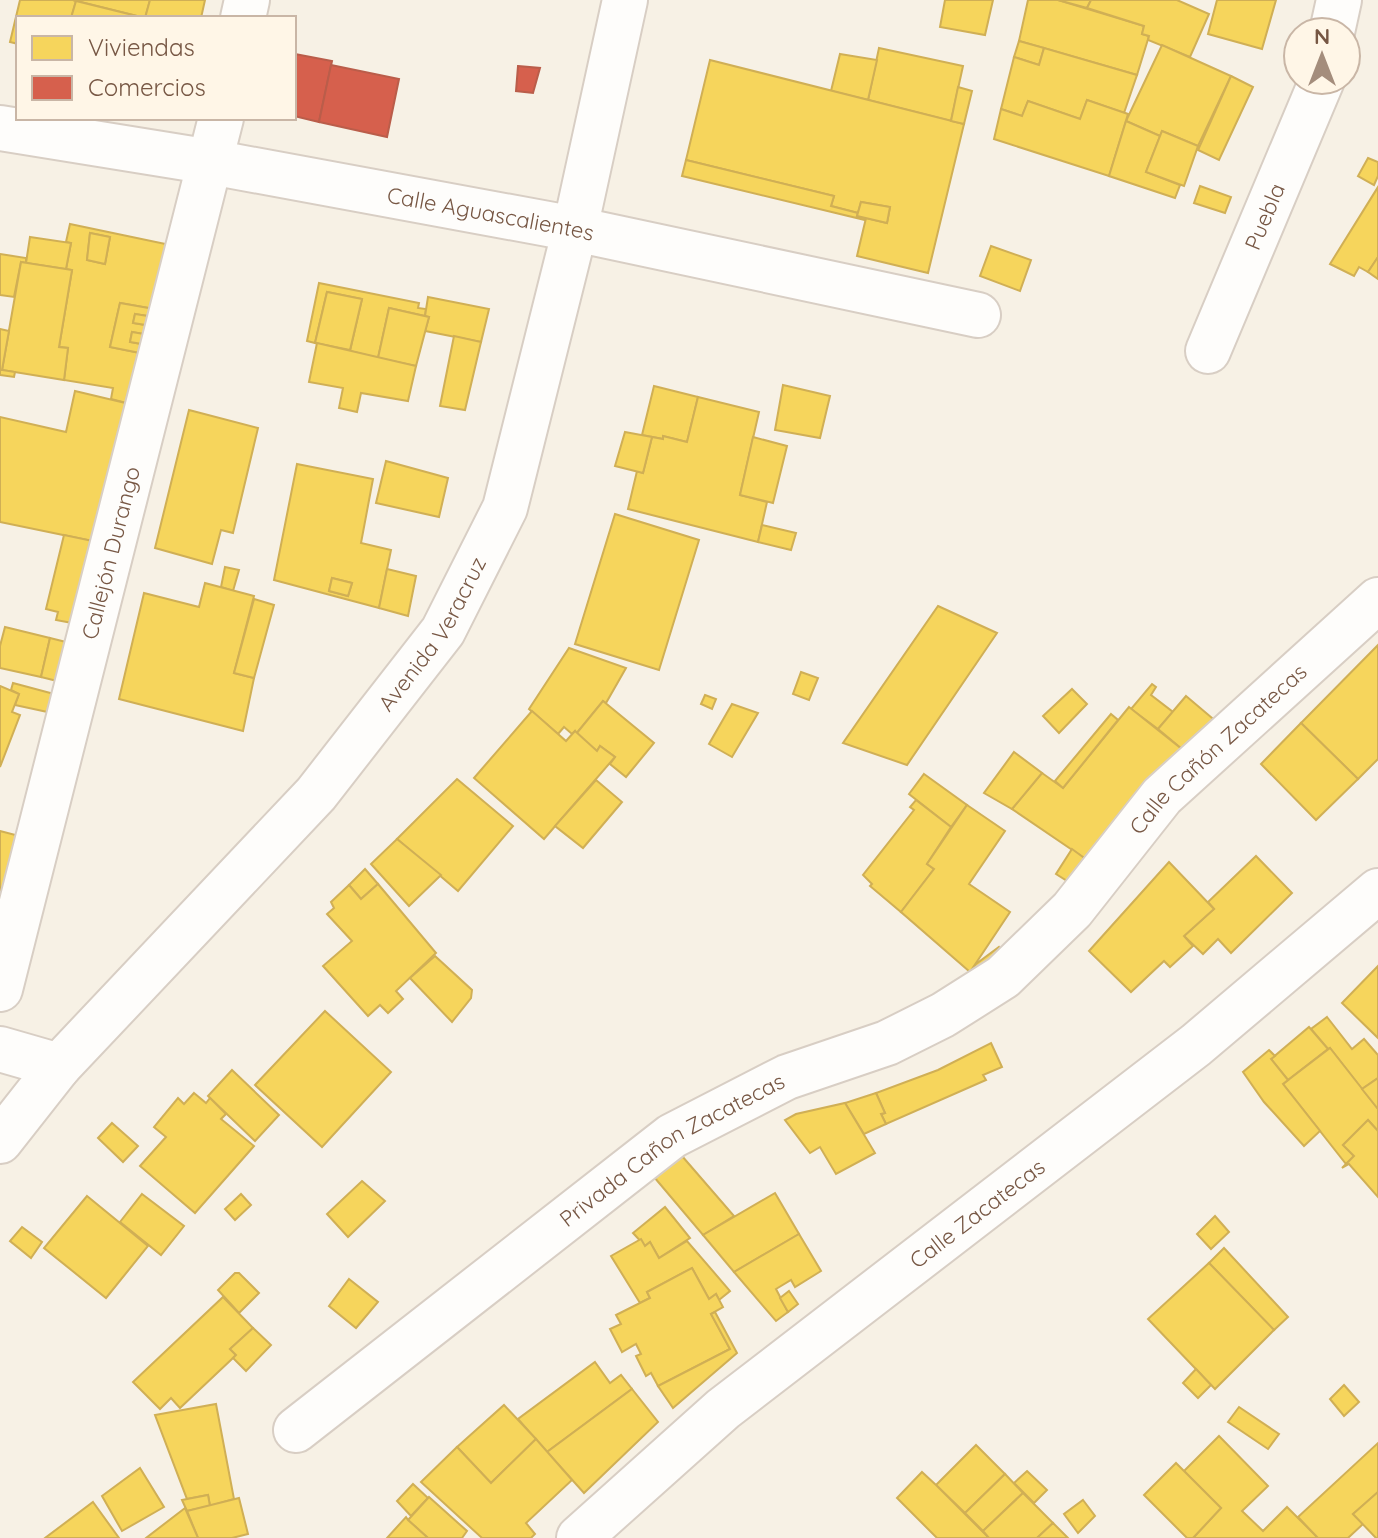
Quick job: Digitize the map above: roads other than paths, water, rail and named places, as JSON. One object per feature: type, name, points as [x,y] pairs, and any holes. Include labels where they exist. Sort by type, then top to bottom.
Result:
[{"type":"street","name":"Avenida Veracruz","points":[[0,1141],[59,1066],[316,794],[443,631],[505,508],[575,229],[625,0]]},
{"type":"street","name":"Puebla","points":[[1208,351],[1315,96]]},
{"type":"street","name":"Callejón Durango","points":[[0,989],[221,120]]},
{"type":"street","name":"Calle Aguascalientes","points":[[0,128],[211,162],[575,229],[978,315]]},
{"type":"street","name":"Calle Cañón Zacatecas","points":[[1072,910],[1162,796],[1378,600]]},
{"type":"street","name":"Calle Zacatecas","points":[[579,1538],[723,1409],[1196,1045],[1378,891]]},
{"type":"street","name":"Privada Cañon Zacatecas","points":[[296,1430],[672,1136],[787,1077],[887,1043],[943,1015],[1003,977],[1072,910]]},
{"type":"street","points":[[0,1049],[59,1066]]}]
